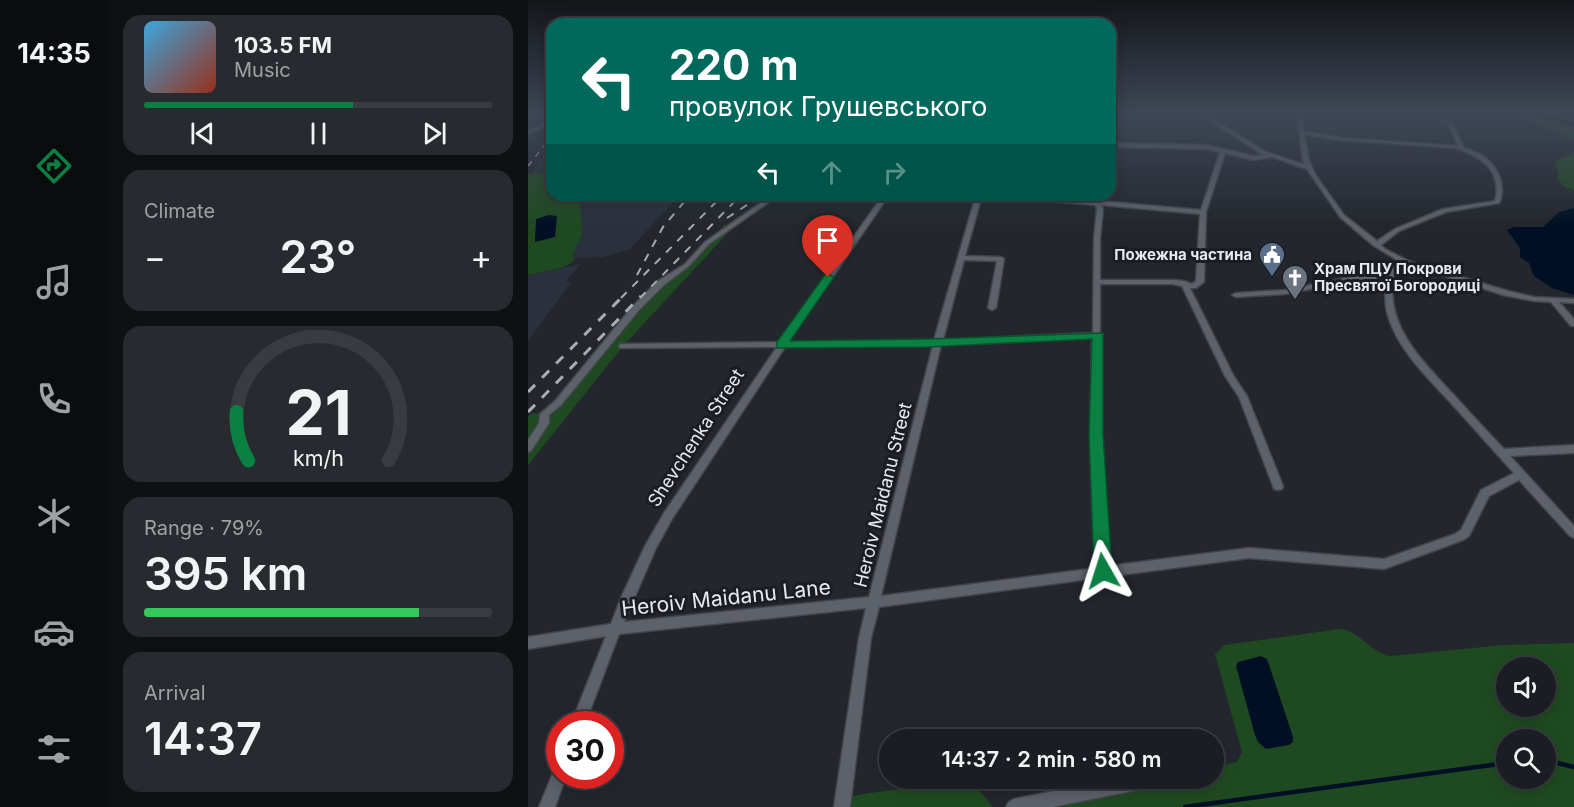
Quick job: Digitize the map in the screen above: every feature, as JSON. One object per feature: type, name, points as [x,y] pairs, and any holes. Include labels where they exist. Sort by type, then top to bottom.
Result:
[{"type":"street","points":[[1098,282],[1188,285],[1200,282],[1203,212],[1222,152]]},
{"type":"street","points":[[1229,152],[1254,158],[1270,156]]},
{"type":"street","points":[[1263,152],[1309,168]]},
{"type":"street","points":[[1306,152],[1309,168],[1342,216],[1376,245],[1401,260],[1506,293],[1554,301],[1574,301]]},
{"type":"street","points":[[1376,245],[1397,230],[1445,210],[1494,203],[1499,200],[1500,186],[1489,163],[1470,152]]},
{"type":"street","points":[[528,448],[544,423],[545,414],[558,403],[636,308],[666,279],[687,265],[707,243],[767,201]]},
{"type":"street","name":"Shevchenka Street","points":[[583,711],[651,546],[668,516],[882,201]]},
{"type":"street","name":"Heroiv Maidanu Street","points":[[842,807],[866,638],[874,602],[938,342],[977,201]]},
{"type":"street","points":[[1095,201],[1100,210],[1096,434],[1103,571]]},
{"type":"street","points":[[1111,201],[1203,212]]},
{"type":"street","points":[[961,258],[1001,259],[992,308]]},
{"type":"street","points":[[1401,260],[1396,264],[1391,277],[1388,294],[1390,313],[1404,340],[1424,368],[1574,533]]},
{"type":"street","points":[[1236,295],[1284,292],[1356,278],[1391,277]]},
{"type":"street","points":[[1188,285],[1229,376],[1243,396],[1278,486]]},
{"type":"street","points":[[1554,301],[1574,324]]},
{"type":"street","points":[[623,346],[938,342],[1098,335]]},
{"type":"street","points":[[1502,453],[1574,449]]},
{"type":"street","name":"Heroiv Maidanu Lane","points":[[528,643],[634,626],[874,602],[1250,553],[1372,564],[1393,561],[1465,533],[1485,493],[1521,474]]},
{"type":"street","points":[[547,807],[554,789]]},
{"type":"street","points":[[1014,807],[1106,789]]},
{"type":"shaded area","points":[[546,152],[546,201],[674,201],[630,249],[603,257],[578,258],[563,266],[528,217],[528,180]]},
{"type":"shaded area","points":[[581,264],[566,281],[571,282],[528,341],[528,275]]},
{"type":"green space","points":[[1574,152],[1573,190],[1563,186],[1557,177],[1559,173],[1554,162]]},
{"type":"green space","points":[[546,173],[546,201],[580,202],[582,234],[572,256],[574,261],[564,267],[528,275],[528,174]]},
{"type":"green space","points":[[736,224],[623,346],[528,465],[528,417],[532,413],[545,414],[636,308],[679,271],[724,225]]},
{"type":"green space","points":[[1340,629],[1354,634],[1377,651],[1390,656],[1505,645],[1574,643],[1574,807],[1014,807],[1107,789],[1224,789],[1224,765],[1237,762],[1242,752],[1215,654],[1225,645]]},
{"type":"green space","points":[[898,789],[978,789],[993,807],[842,807],[845,797]]},
{"type":"water","points":[[1574,208],[1574,295],[1552,288],[1534,276],[1529,263],[1520,257],[1520,248],[1507,230],[1514,227],[1543,227],[1559,212]]},
{"type":"water","points":[[549,215],[557,216],[555,237],[535,242],[536,219]]},
{"type":"water","points":[[1261,656],[1267,659],[1293,737],[1293,742],[1289,745],[1266,749],[1258,742],[1255,735],[1236,666],[1238,662]]},
{"type":"waterway","points":[[1556,763],[1574,767]]},
{"type":"waterway","points":[[1185,807],[1496,764]]},
{"type":"railway","points":[[528,166],[539,152]]},
{"type":"railway","points":[[637,275],[663,227],[685,201]]},
{"type":"railway","points":[[621,298],[717,201]]},
{"type":"railway","points":[[640,298],[735,201]]},
{"type":"railway","points":[[727,218],[753,201]]},
{"type":"railway","points":[[528,392],[623,296]]},
{"type":"railway","points":[[528,412],[641,296]]},
{"type":"place","name":"Пожежна частина","points":[[1272,278]]},
{"type":"place","name":"Храм ПЦУ Покрови Пресвятої Богородиці","points":[[1295,301]]},
{"type":"route","points":[[828,277],[782,345],[928,343],[1098,335],[1096,434],[1100,548],[1103,571]]}]
